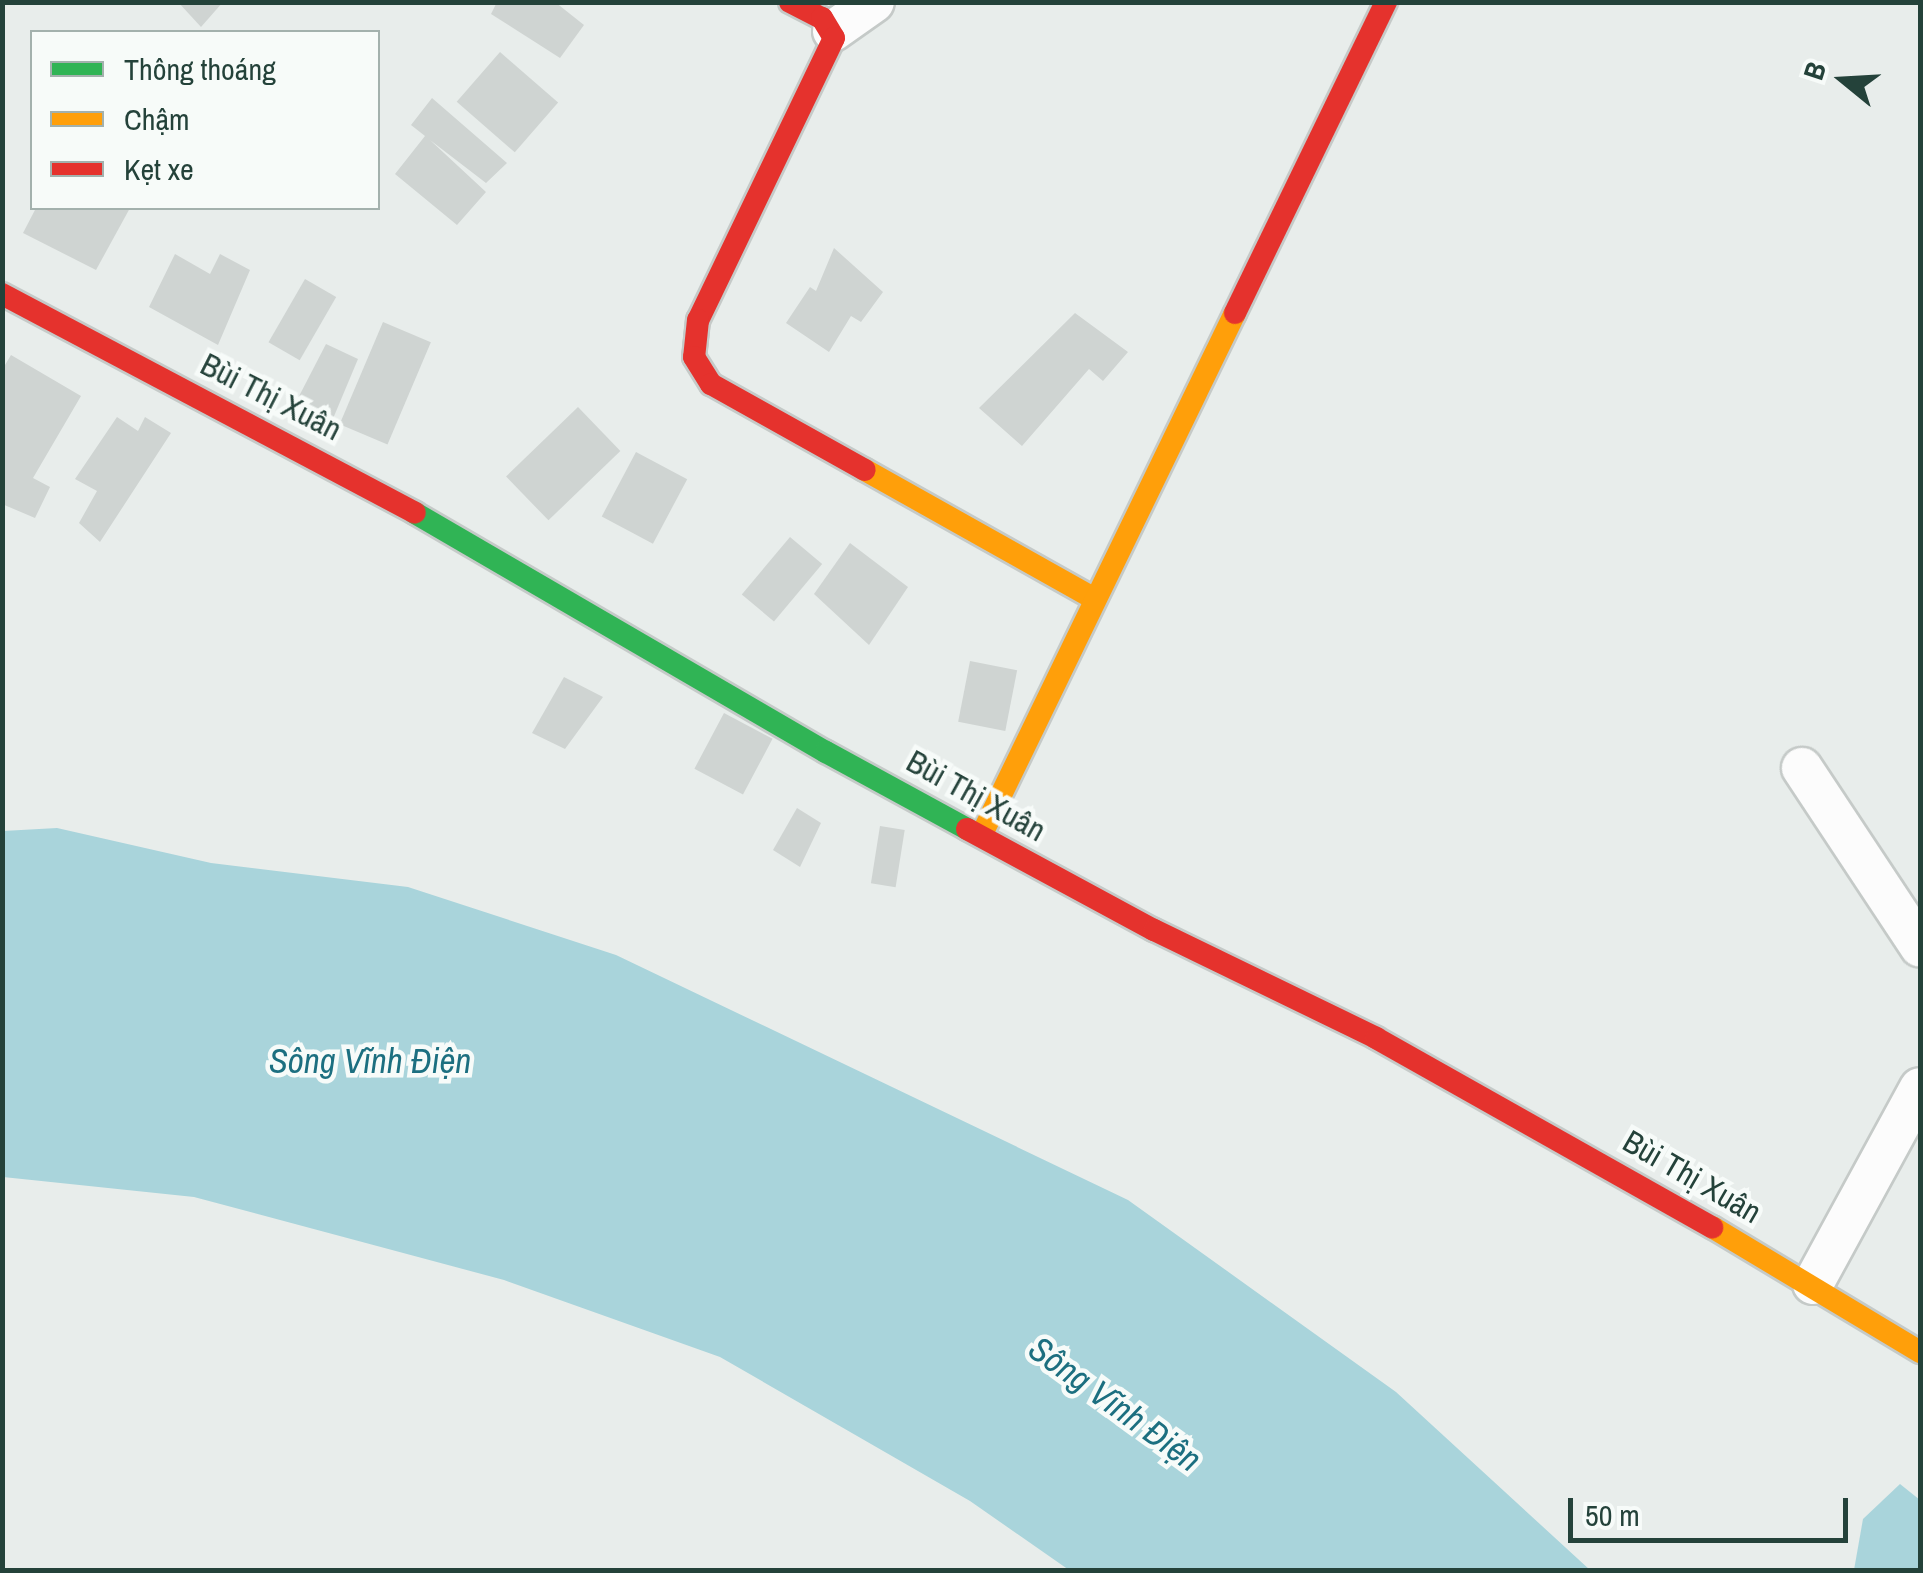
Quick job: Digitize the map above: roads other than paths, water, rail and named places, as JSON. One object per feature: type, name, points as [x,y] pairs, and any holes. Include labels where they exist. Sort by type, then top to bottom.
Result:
[{"type":"street","points":[[790,2],[822,18],[833,31]]},
{"type":"street","points":[[874,2],[833,31],[830,49],[698,320],[694,357],[711,384],[1093,598]]},
{"type":"street","points":[[980,836],[1386,2]]},
{"type":"street","name":"Bùi Thị Xuân","points":[[2,294],[345,472],[826,752],[980,836],[1154,930],[1376,1038],[1642,1184],[1920,1352]]},
{"type":"street","points":[[1802,768],[1920,946]]},
{"type":"street","points":[[1812,1284],[1920,1088]]},
{"type":"water","name":"Sông Vĩnh Điện","points":[[57,828],[211,863],[408,887],[616,955],[1128,1200],[1396,1392],[1590,1570],[1069,1570],[970,1501],[720,1357],[504,1280],[194,1197],[3,1177],[3,831]]},
{"type":"water","points":[[1900,1484],[1920,1500],[1920,1570],[1854,1570],[1863,1519]]}]
